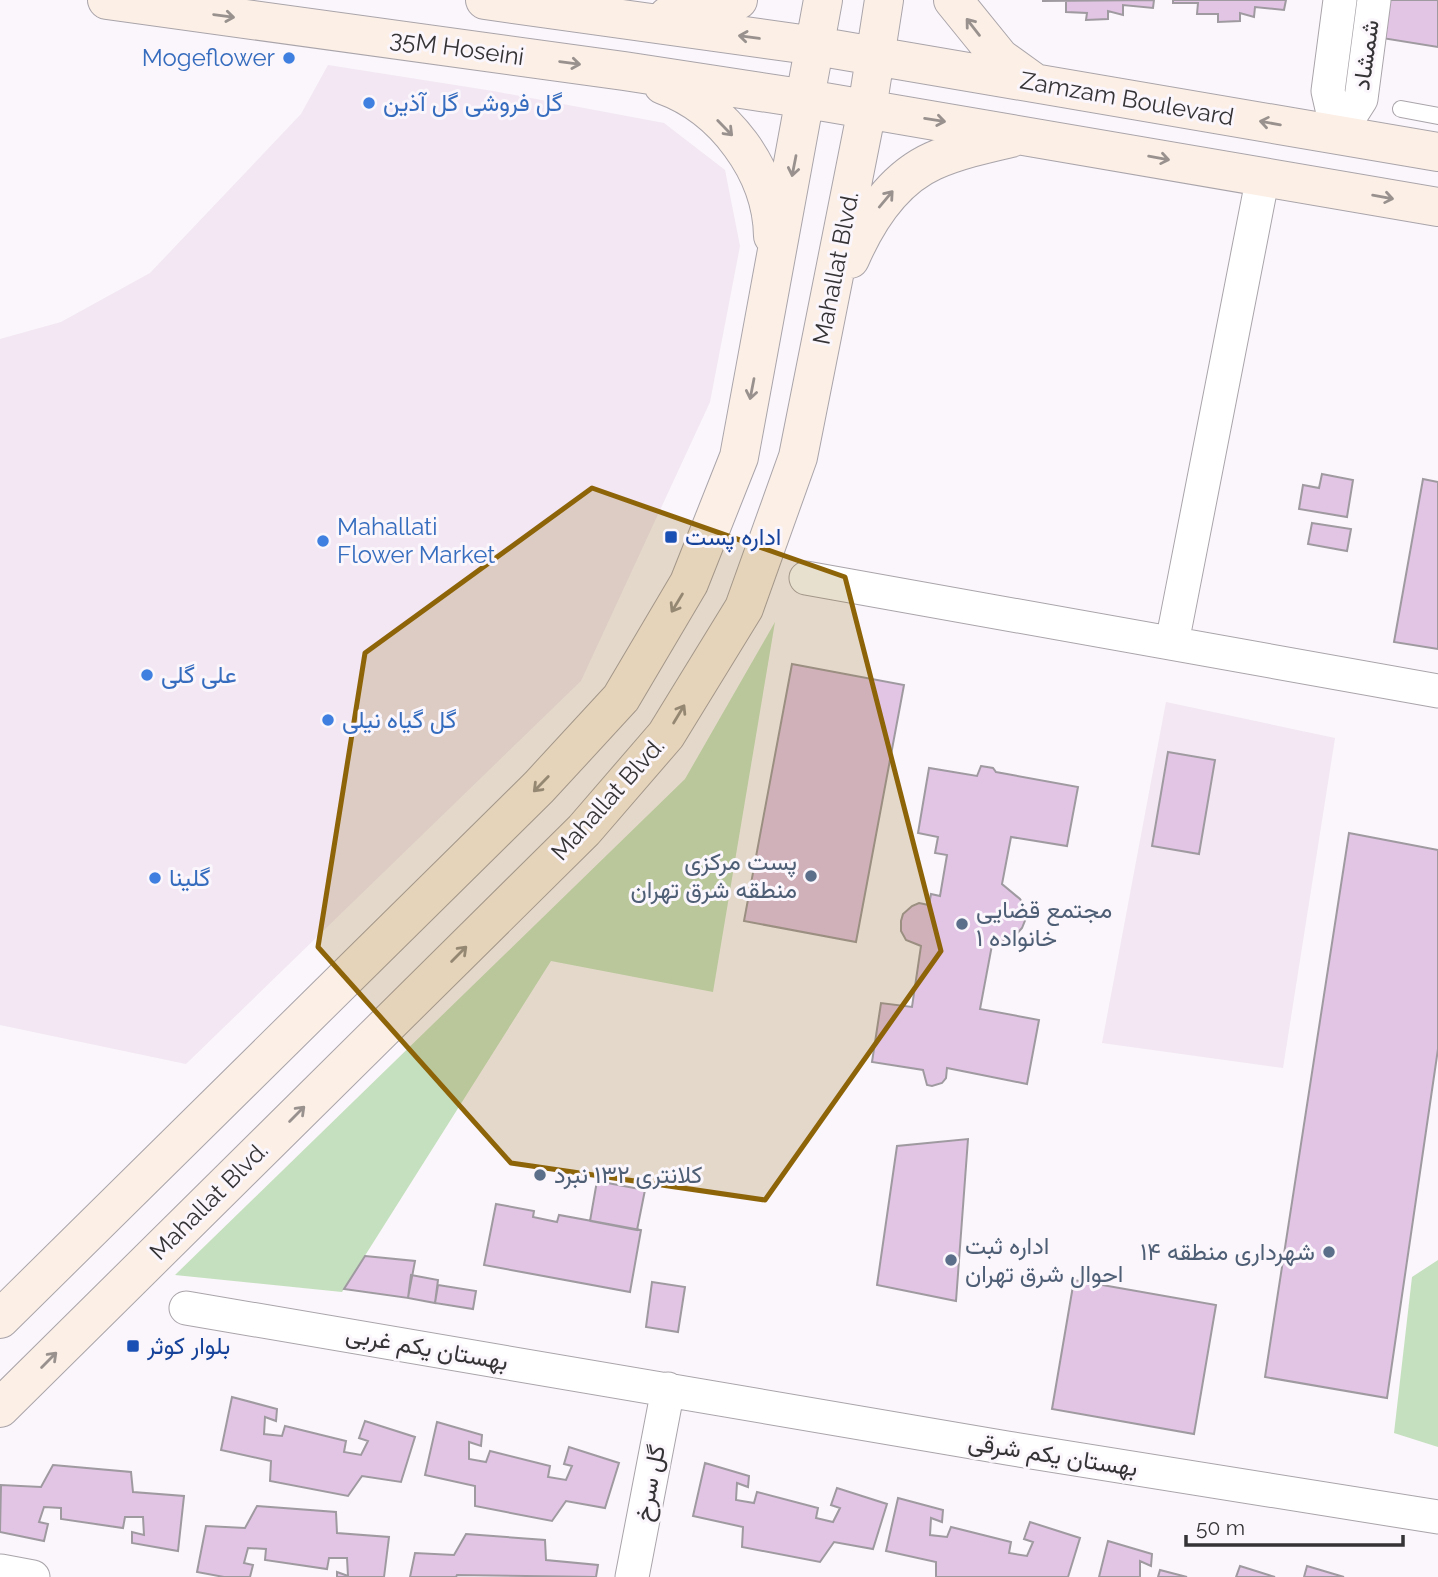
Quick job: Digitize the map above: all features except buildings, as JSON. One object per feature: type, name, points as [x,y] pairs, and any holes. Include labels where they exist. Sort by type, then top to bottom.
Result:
[{"type":"main road","name":"35M Hoseini","points":[[107,0],[624,71],[867,109]]},
{"type":"main road","points":[[485,0],[816,46]]},
{"type":"main road","points":[[627,20],[675,15],[738,0]]},
{"type":"main road","points":[[0,1319],[538,787],[621,698],[689,583],[739,457],[824,0]]},
{"type":"main road","name":"Mahallat Blvd.","points":[[0,1408],[584,830],[666,735],[744,608],[798,457],[867,109],[884,0]]},
{"type":"main road","points":[[953,0],[1000,58],[1033,82]]},
{"type":"main road","name":"Zamzam Boulevard","points":[[816,46],[1438,152]]},
{"type":"main road","points":[[624,71],[671,88],[700,104],[742,146],[762,181],[773,225],[773,273]]},
{"type":"main road","points":[[867,109],[1438,207]]},
{"type":"main road","points":[[830,302],[871,217],[897,186],[931,162],[970,148],[1025,135]]},
{"type":"street","name":"شمشاد","points":[[1338,135],[1328,91],[1340,0]]},
{"type":"street","name":"شمشاد","points":[[1338,135],[1361,99],[1374,0]]},
{"type":"street","points":[[1172,643],[1263,176]]},
{"type":"street","points":[[806,578],[1438,691]]},
{"type":"street","name":"بهستان یکم غربی","points":[[186,1308],[668,1389]]},
{"type":"street","name":"بهستان یکم شرقی","points":[[668,1389],[1007,1448],[1438,1517]]},
{"type":"street","name":"گل سرخ","points":[[632,1577],[668,1389]]},
{"type":"street","points":[[1,1571],[33,1577]]},
{"type":"lane","points":[[1401,110],[1438,116]]},
{"type":"highlighted area","points":[[592,488],[845,577],[941,951],[765,1200],[511,1163],[318,947],[365,653]]},
{"type":"shaded area","name":"Mahallati Flower Market","points":[[328,65],[493,91],[664,123],[725,170],[740,246],[710,402],[581,681],[186,1064],[0,1025],[0,339],[61,322],[150,273],[301,114]]},
{"type":"shaded area","points":[[1166,702],[1335,738],[1283,1068],[1102,1043]]},
{"type":"green space","points":[[775,622],[713,992],[551,961],[342,1292],[175,1275],[685,779]]},
{"type":"green space","points":[[1438,1260],[1438,1447],[1394,1433],[1412,1277]]},
{"type":"place","name":"Mogeflower","points":[[289,58]]},
{"type":"place","name":"گل فروشی گل آذین","points":[[369,103]]},
{"type":"place","name":"اداره پست","points":[[671,537]]},
{"type":"place","name":"Mahallati Flower Market","points":[[323,541]]},
{"type":"place","name":"علی گلی","points":[[147,675]]},
{"type":"place","name":"گل گیاه نیلی","points":[[328,720]]},
{"type":"place","name":"پست مرکزی منطقه شرق تهران","points":[[811,876]]},
{"type":"place","name":"گلينا","points":[[155,878]]},
{"type":"place","name":"مجتمع قضایی خانواده ۱","points":[[962,924]]},
{"type":"place","name":"کلانتری ۱۳۲ نبرد","points":[[540,1175]]},
{"type":"place","name":"شهرداری منطقه ۱۴","points":[[1329,1252]]},
{"type":"place","name":"اداره ثبت احوال شرق تهران","points":[[951,1260]]},
{"type":"place","name":"بلوار کوثر","points":[[133,1346]]}]
